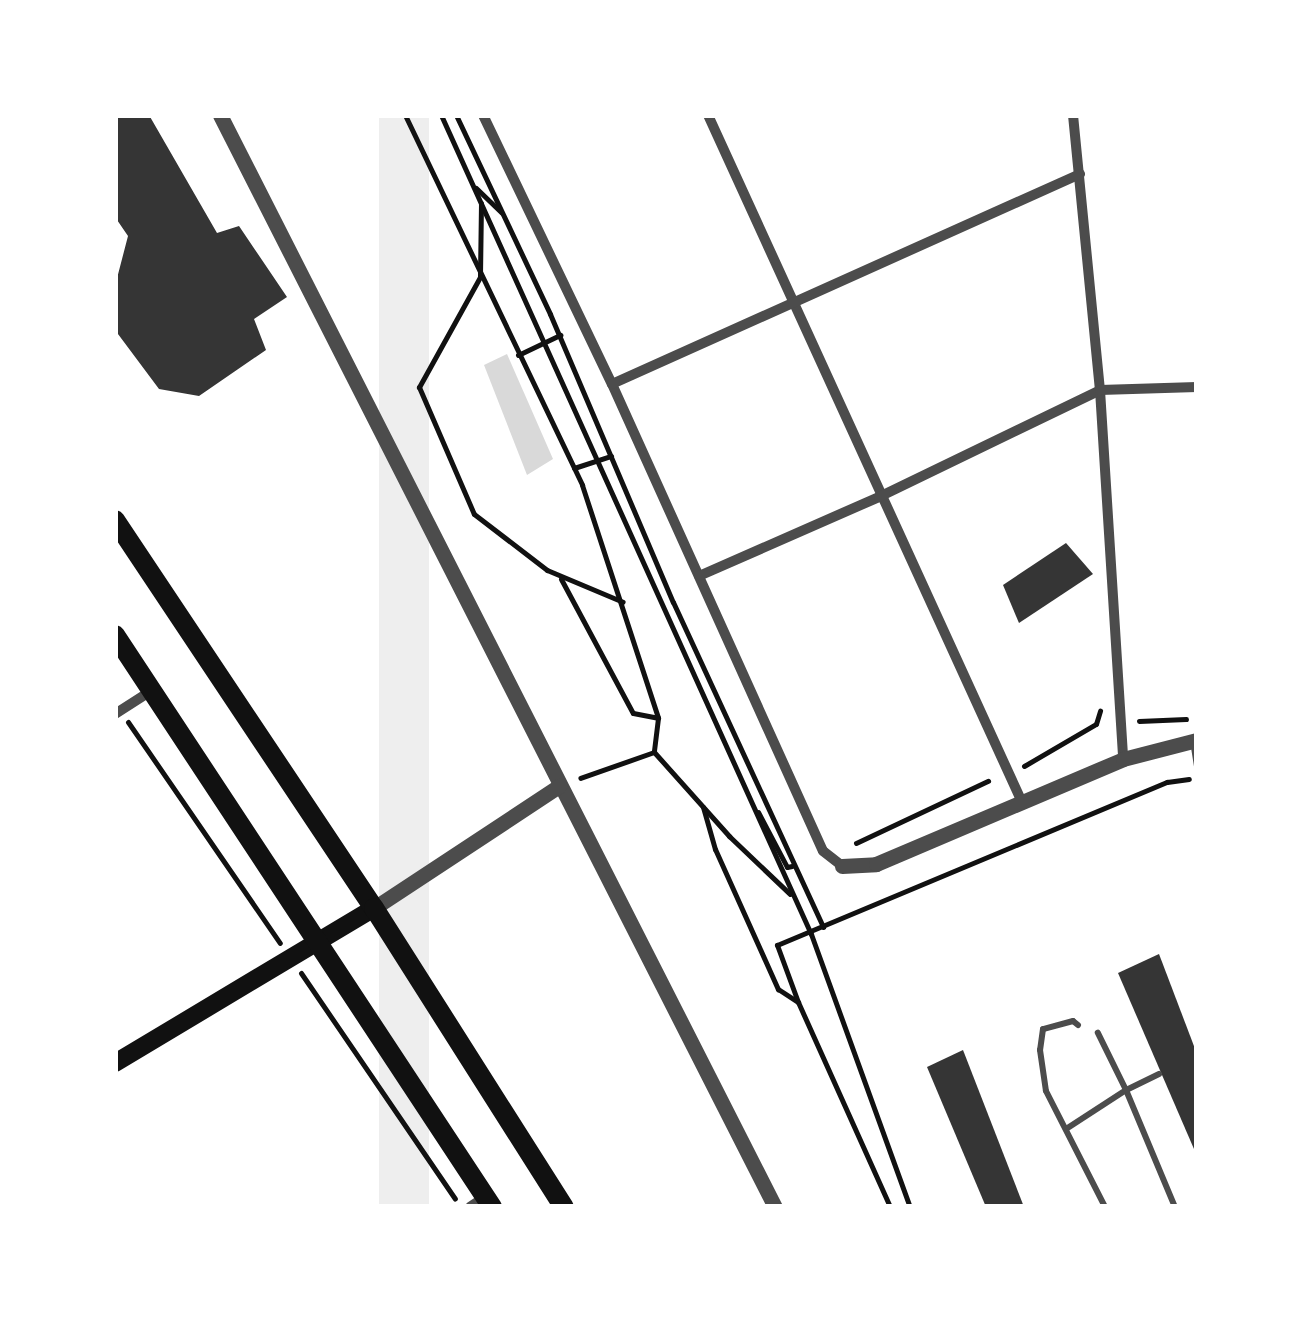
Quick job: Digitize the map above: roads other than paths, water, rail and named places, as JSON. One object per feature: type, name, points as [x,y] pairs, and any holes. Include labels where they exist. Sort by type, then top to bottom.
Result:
[{"type":"main road","points":[[115,520],[374,908],[564,1207]]},
{"type":"main road","points":[[115,635],[320,943],[482,1204]]},
{"type":"main road","points":[[115,1063],[374,908]]},
{"type":"street","points":[[220,115],[775,1207]]},
{"type":"street","points":[[482,115],[612,384],[823,851],[842,866],[876,864],[1123,758],[1195,740]]},
{"type":"street","points":[[708,115],[879,497],[1022,800]]},
{"type":"street","points":[[1074,115],[1100,390],[1123,758]]},
{"type":"street","points":[[612,384],[796,305],[1080,174]]},
{"type":"street","points":[[699,576],[879,497],[1100,390],[1197,387]]},
{"type":"street","points":[[115,714],[152,690]]},
{"type":"street","points":[[374,908],[559,786]]},
{"type":"lane","points":[[1195,740],[1197,766]]},
{"type":"lane","points":[[1078,1025],[1073,1021],[1043,1030],[1040,1050],[1046,1091],[1105,1207]]},
{"type":"lane","points":[[1098,1033],[1175,1207]]},
{"type":"lane","points":[[1066,1129],[1126,1090],[1159,1074]]}]
